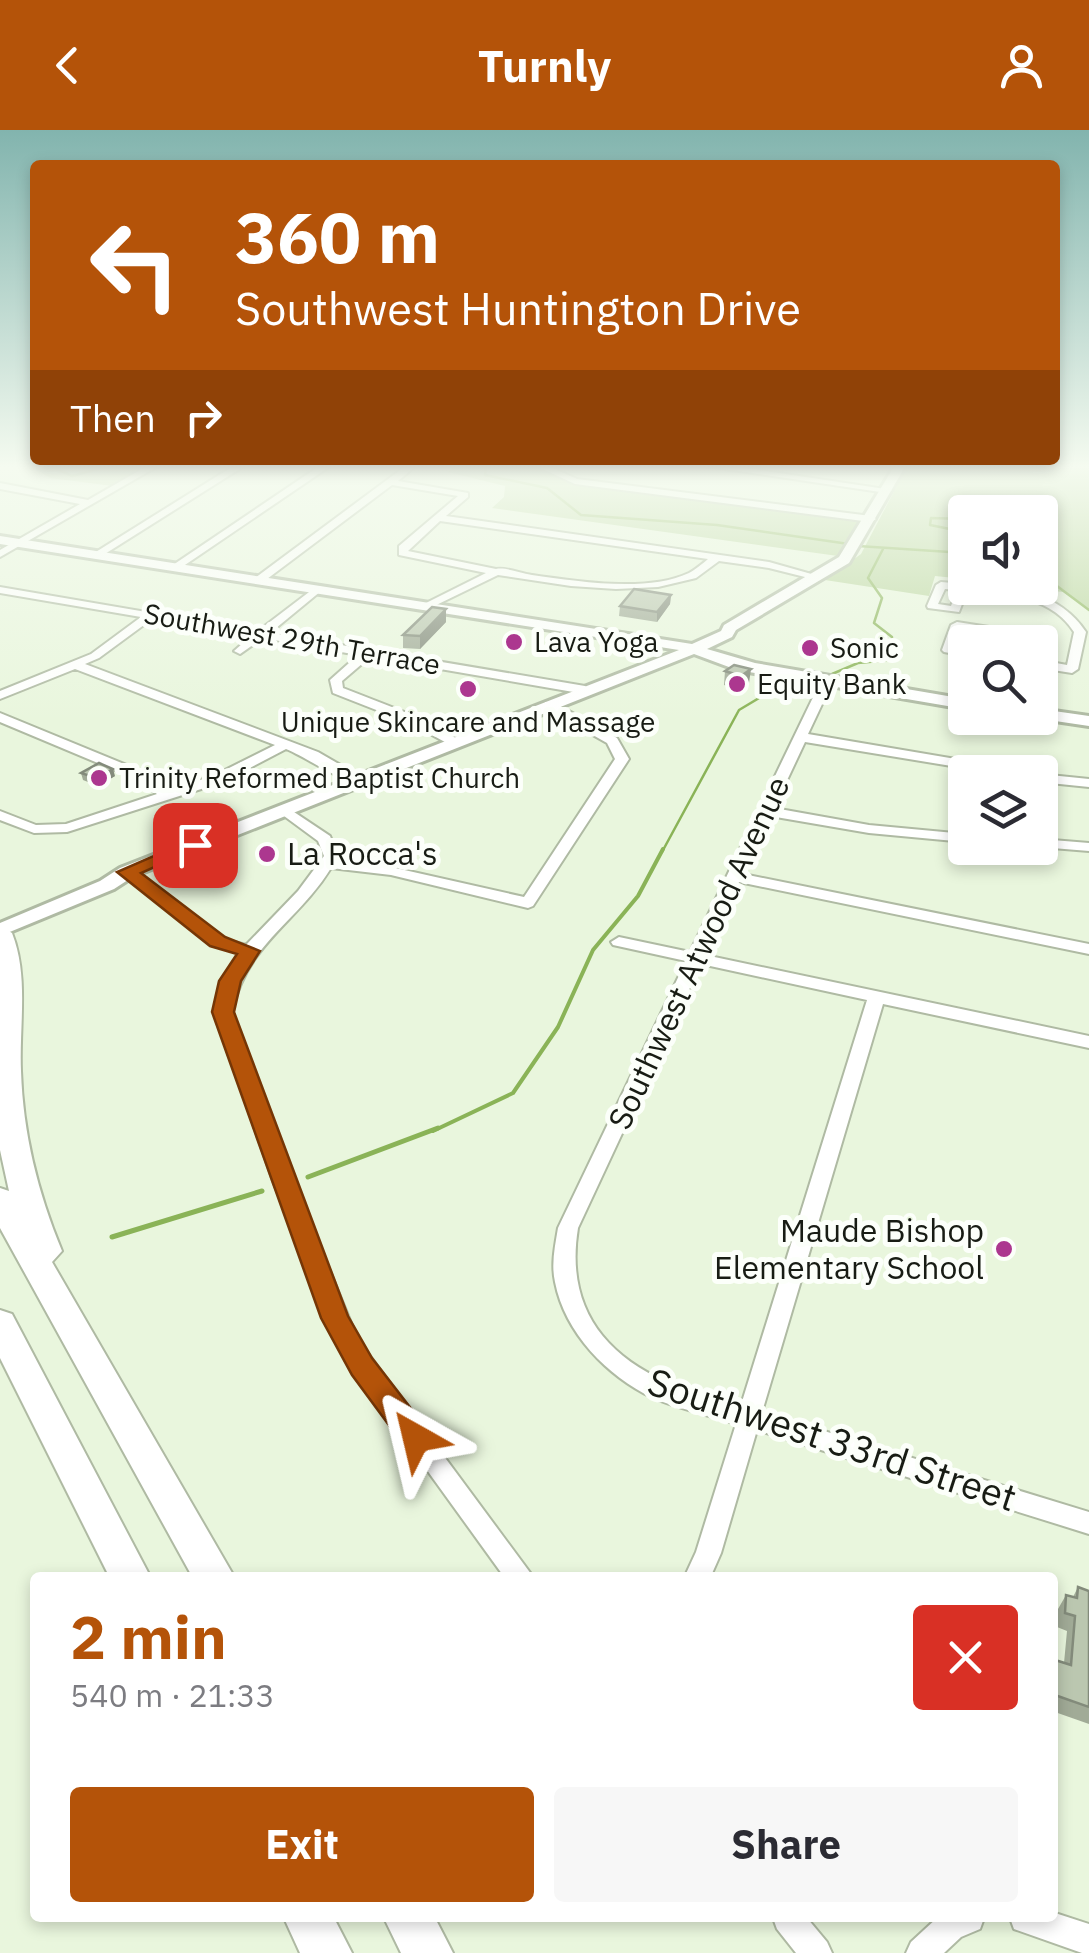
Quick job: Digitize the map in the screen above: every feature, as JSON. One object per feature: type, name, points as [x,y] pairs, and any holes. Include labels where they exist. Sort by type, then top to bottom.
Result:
[{"type":"highway","points":[[0,931],[9,1024],[6,1076],[21,1183],[83,1345]]},
{"type":"highway","points":[[0,1200],[212,1572]]},
{"type":"highway","points":[[0,1324],[128,1572]]},
{"type":"highway","points":[[0,1341],[26,1374]]},
{"type":"highway","points":[[310,1922],[326,1953]]},
{"type":"highway","points":[[410,1922],[428,1953]]},
{"type":"main road","points":[[64,550],[683,650],[826,683],[948,701]]},
{"type":"main road","points":[[0,931],[107,885],[127,872],[728,634],[729,628],[817,577],[851,550]]},
{"type":"main road","points":[[1058,717],[1089,721]]},
{"type":"main road","points":[[0,913],[102,876],[127,872]]},
{"type":"street","points":[[96,555],[104,550]]},
{"type":"street","points":[[175,567],[201,550]]},
{"type":"street","points":[[259,580],[299,550]]},
{"type":"street","points":[[406,550],[403,553],[500,570],[592,584],[637,586],[690,576],[718,558]]},
{"type":"street","points":[[663,550],[817,577]]},
{"type":"street","points":[[426,607],[500,570]]},
{"type":"street","name":"Southwest 29th Terrace","points":[[0,590],[584,690]]},
{"type":"street","points":[[240,651],[317,590]]},
{"type":"street","points":[[1051,605],[1069,615],[1080,632],[1072,669],[1058,667]]},
{"type":"street","points":[[0,695],[76,665],[152,615]]},
{"type":"street","points":[[368,652],[336,680],[337,690],[416,721],[454,743]]},
{"type":"street","points":[[76,665],[321,758],[358,781]]},
{"type":"street","name":"Southwest Atwood Avenue","points":[[570,1222],[826,683]]},
{"type":"street","points":[[327,863],[391,871],[528,903],[622,759],[612,740],[548,705]]},
{"type":"street","points":[[0,717],[142,776],[166,796]]},
{"type":"street","points":[[800,737],[948,762]]},
{"type":"street","points":[[0,814],[34,829],[58,829],[238,771],[285,746]]},
{"type":"street","points":[[1058,780],[1089,784]]},
{"type":"street","points":[[285,810],[329,844],[327,863],[250,951],[230,981],[223,1012],[335,1318],[376,1386],[516,1572]]},
{"type":"street","points":[[767,811],[869,830],[948,837]]},
{"type":"street","points":[[1058,845],[1089,847]]},
{"type":"street","points":[[127,872],[217,942],[250,951]]},
{"type":"street","points":[[737,876],[1089,950]]},
{"type":"street","points":[[618,942],[1089,1042]]},
{"type":"street","points":[[700,1572],[876,996]]},
{"type":"street","name":"Southwest 33rd Street","points":[[570,1222],[562,1259],[565,1285],[580,1323],[599,1347],[648,1384],[748,1419],[1089,1523]]},
{"type":"street","points":[[791,1922],[816,1953]]},
{"type":"street","points":[[922,1953],[960,1922]]},
{"type":"street","points":[[1037,1922],[1089,1940]]},
{"type":"green space","points":[[795,550],[842,550],[838,556]]},
{"type":"green space","points":[[863,550],[948,550],[948,577],[935,576],[929,596],[825,580]]},
{"type":"green space","points":[[1058,550],[1089,550],[1089,610],[1058,591]]},
{"type":"building","points":[[634,589],[671,595],[657,612],[620,606]]},
{"type":"building","points":[[432,607],[446,609],[420,636],[403,635]]},
{"type":"building","points":[[734,665],[751,669],[741,676],[725,671]]},
{"type":"building","points":[[99,763],[113,769],[96,778],[81,773]]},
{"type":"building","points":[[1078,1587],[1089,1591],[1089,1707],[1058,1696],[1058,1661],[1071,1665],[1075,1616],[1065,1613],[1066,1595],[1077,1598]]},
{"type":"waterway","points":[[832,674],[858,663],[891,660],[892,637],[874,623],[882,598],[868,578],[882,550]]},
{"type":"waterway","points":[[920,550],[948,552]]},
{"type":"waterway","points":[[1058,587],[1089,610]]},
{"type":"waterway","points":[[662,852],[739,710],[764,695]]},
{"type":"waterway","points":[[433,1131],[513,1093],[558,1027],[593,950],[638,896],[663,849]]},
{"type":"waterway","points":[[308,1177],[438,1128]]},
{"type":"waterway","points":[[112,1237],[262,1191]]},
{"type":"place","name":"Lava Yoga","points":[[514,642]]},
{"type":"place","name":"Sonic","points":[[810,648]]},
{"type":"place","name":"Equity Bank","points":[[737,684]]},
{"type":"place","name":"Unique Skincare and Massage","points":[[468,689]]},
{"type":"place","name":"Trinity Reformed Baptist Church","points":[[99,778]]},
{"type":"place","name":"La Rocca's","points":[[267,854]]},
{"type":"place","name":"Maude Bishop Elementary School","points":[[1004,1249]]},
{"type":"route","points":[[195,845],[127,872],[217,942],[250,951],[230,981],[223,1012],[335,1318],[362,1366],[416,1438]]}]
